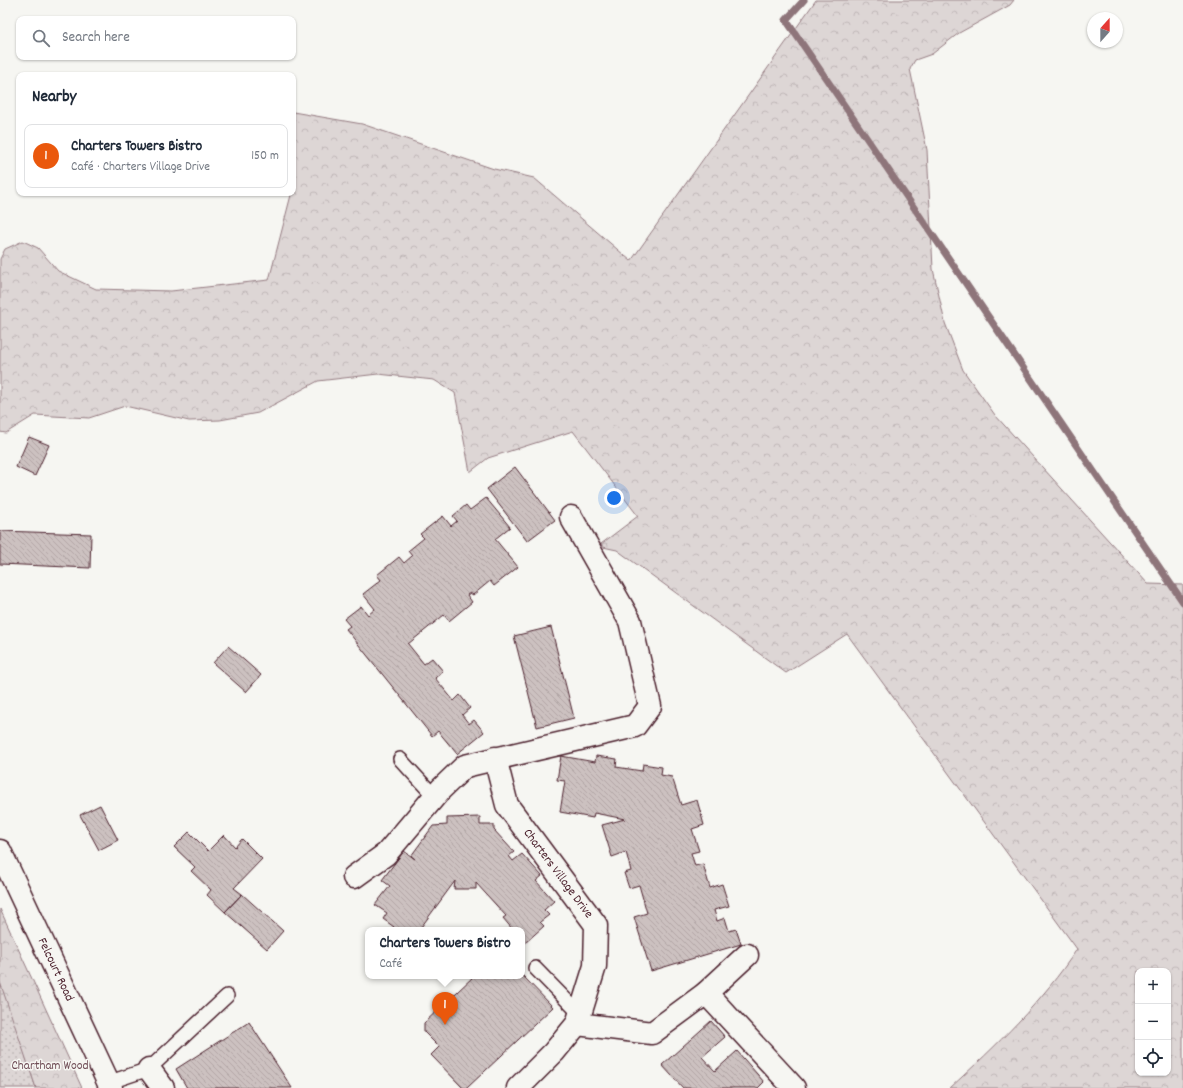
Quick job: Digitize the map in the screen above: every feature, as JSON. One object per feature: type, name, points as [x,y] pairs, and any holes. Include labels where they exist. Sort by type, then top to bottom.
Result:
[{"type":"street","points":[[354,877],[386,854],[435,797],[465,766],[635,726],[650,706],[630,620],[571,517]]},
{"type":"street","name":"Charters Village Drive","points":[[495,758],[507,805],[596,925],[595,966],[579,1019],[554,1052],[518,1088]]},
{"type":"street","name":"Felcourt Road","points":[[0,851],[111,1085]]},
{"type":"street","points":[[579,1019],[652,1033],[706,993],[747,955]]},
{"type":"street","points":[[706,993],[794,1088]]},
{"type":"street","points":[[149,1069],[163,1088]]},
{"type":"lane","points":[[400,759],[435,797]]},
{"type":"lane","points":[[535,968],[579,1019]]},
{"type":"lane","points":[[111,1085],[149,1069],[227,996]]},
{"type":"green space","points":[[816,0],[1014,0],[1010,5],[959,33],[932,54],[915,60],[910,69],[927,150],[933,269],[945,323],[963,370],[995,415],[1148,584],[1183,585],[1183,1088],[950,1088],[1034,1005],[1064,968],[1077,949],[847,634],[786,673],[617,550],[603,547],[601,544],[638,516],[573,431],[488,458],[470,472],[455,393],[434,380],[378,374],[318,381],[258,413],[220,420],[189,421],[125,406],[89,418],[35,415],[6,433],[0,432],[0,259],[5,249],[23,241],[38,248],[58,271],[96,289],[171,291],[269,280],[291,196],[296,196],[296,113],[362,124],[494,169],[534,178],[631,261]]},
{"type":"green space","name":"Chartham Wood","points":[[0,909],[82,1088],[36,1088],[0,982]]},
{"type":"green space","points":[[0,982],[4,989],[36,1088],[0,1088]]},
{"type":"building","points":[[29,437],[49,445],[35,476],[16,467]]},
{"type":"building","points":[[515,467],[555,520],[527,541],[487,489]]},
{"type":"building","points":[[486,498],[510,527],[495,539],[518,567],[494,586],[490,581],[473,595],[470,593],[467,595],[472,602],[449,621],[444,615],[408,644],[424,664],[432,658],[443,671],[435,678],[454,701],[460,695],[470,708],[462,715],[469,724],[474,720],[484,732],[457,754],[438,731],[432,736],[346,629],[350,626],[344,619],[361,606],[368,615],[375,609],[363,594],[381,580],[377,575],[399,557],[404,563],[412,556],[408,551],[424,538],[420,534],[443,516],[451,526],[457,521],[453,516],[466,505],[470,510]]},
{"type":"building","points":[[0,531],[91,534],[90,568],[0,564]]},
{"type":"building","points":[[551,627],[574,718],[537,727],[514,636]]},
{"type":"building","points":[[228,646],[261,675],[246,692],[213,663]]},
{"type":"building","points":[[561,756],[595,762],[596,756],[617,759],[616,767],[642,771],[643,764],[662,767],[661,775],[672,777],[681,805],[697,800],[704,825],[692,829],[699,851],[691,853],[695,866],[703,864],[710,888],[722,884],[729,906],[714,910],[717,921],[725,918],[729,931],[736,929],[741,944],[651,971],[634,917],[647,913],[639,885],[629,888],[624,873],[631,871],[626,852],[612,857],[602,825],[625,819],[594,813],[593,818],[560,812],[565,781],[557,780]]},
{"type":"building","points":[[100,805],[118,840],[99,850],[80,815]]},
{"type":"building","points":[[480,817],[480,825],[494,825],[494,830],[514,852],[509,856],[513,861],[522,854],[542,876],[536,881],[554,901],[544,910],[549,915],[540,922],[544,926],[525,943],[525,927],[510,927],[503,918],[506,916],[476,883],[476,889],[454,889],[455,881],[421,927],[394,927],[383,919],[387,913],[375,905],[390,886],[382,880],[404,851],[415,859],[411,856],[433,826],[447,825],[447,818]]},
{"type":"building","points":[[189,832],[208,851],[224,835],[235,847],[242,839],[262,859],[234,888],[242,894],[225,912],[207,895],[211,890],[191,871],[195,867],[174,847]]},
{"type":"building","points":[[242,894],[283,931],[267,949],[225,912]]},
{"type":"building","points":[[525,978],[553,1007],[467,1088],[463,1088],[431,1055],[439,1047],[424,1032],[424,1023],[471,979]]},
{"type":"building","points":[[711,1021],[725,1037],[702,1057],[715,1071],[737,1051],[764,1082],[758,1088],[683,1088],[662,1065]]},
{"type":"building","points":[[249,1022],[292,1088],[187,1088],[176,1069]]},
{"type":"waterway","points":[[804,0],[786,20],[1183,602]]},
{"type":"place","name":"Charters Towers Bistro","points":[[445,1025]]}]
